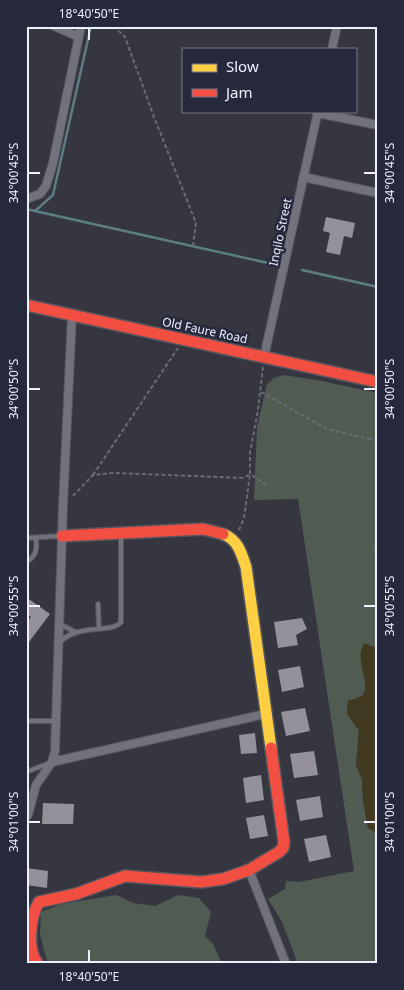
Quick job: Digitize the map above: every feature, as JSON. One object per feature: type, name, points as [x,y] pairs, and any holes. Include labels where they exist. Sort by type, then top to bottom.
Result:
[{"type":"street","points":[[54,26],[79,37]]},
{"type":"street","points":[[26,198],[40,194],[46,186],[54,163],[81,26]]},
{"type":"street","points":[[332,48],[336,26]]},
{"type":"street","points":[[318,112],[378,125]]},
{"type":"street","name":"Inqilo Street","points":[[264,357],[318,112]]},
{"type":"street","points":[[303,177],[378,193]]},
{"type":"street","name":"Old Faure Road","points":[[26,305],[378,382]]},
{"type":"street","points":[[26,817],[36,785],[52,762],[55,751],[63,506],[72,315]]},
{"type":"street","points":[[38,964],[32,953],[34,912],[37,905],[44,900],[76,894],[125,876],[201,882],[223,879],[249,870],[279,852],[283,848],[284,842],[246,568],[240,548],[235,540],[225,534],[203,529],[62,536]]},
{"type":"street","points":[[52,762],[265,714]]},
{"type":"street","points":[[249,870],[286,964]]},
{"type":"lane","points":[[60,642],[75,632],[115,627],[121,622],[122,533]]},
{"type":"lane","points":[[26,538],[62,536]]},
{"type":"lane","points":[[26,562],[36,553],[36,538]]},
{"type":"lane","points":[[98,604],[99,628]]},
{"type":"lane","points":[[60,624],[75,632]]},
{"type":"lane","points":[[26,721],[57,722]]},
{"type":"lane","points":[[26,772],[52,762]]},
{"type":"path","points":[[114,26],[125,37],[196,223],[194,246]]},
{"type":"path","points":[[63,506],[93,475],[183,340]]},
{"type":"path","points":[[235,540],[244,518],[250,474],[250,454],[264,357]]},
{"type":"path","points":[[260,392],[327,429],[378,440]]},
{"type":"path","points":[[93,475],[113,473],[244,478],[250,474]]},
{"type":"path","points":[[250,474],[267,485]]},
{"type":"path","points":[[378,539],[374,548],[378,556]]},
{"type":"green space","points":[[284,375],[378,393],[378,649],[373,646],[363,668],[365,691],[358,698],[348,701],[348,710],[350,717],[359,730],[356,765],[362,780],[368,828],[378,833],[378,964],[298,964],[281,920],[268,899],[285,889],[286,881],[299,882],[354,871],[298,499],[254,500],[257,427],[267,384],[274,378]]},
{"type":"green space","points":[[116,895],[133,903],[155,906],[178,895],[199,898],[211,912],[205,936],[213,944],[222,964],[53,964],[47,961],[40,935],[41,912],[61,904]]},
{"type":"sand","points":[[364,644],[378,649],[378,833],[368,828],[362,780],[356,765],[359,730],[347,714],[348,701],[363,696],[365,690],[360,656]]},
{"type":"building","points":[[326,217],[355,223],[352,238],[344,236],[340,255],[326,252],[330,233],[323,231]]},
{"type":"building","points":[[26,597],[50,614],[26,646],[26,623],[31,617],[26,613]]},
{"type":"building","points":[[302,618],[307,629],[296,635],[298,645],[278,648],[274,622]]},
{"type":"building","points":[[300,666],[304,687],[282,692],[278,670]]},
{"type":"building","points":[[305,708],[310,731],[286,736],[281,712]]},
{"type":"building","points":[[255,733],[257,753],[241,754],[239,735]]},
{"type":"building","points":[[314,751],[318,775],[294,778],[290,754]]},
{"type":"building","points":[[261,775],[264,800],[246,803],[243,778]]},
{"type":"building","points":[[320,796],[323,817],[300,821],[296,800]]},
{"type":"building","points":[[43,803],[74,804],[73,824],[42,824]]},
{"type":"building","points":[[264,815],[268,836],[250,839],[246,818]]},
{"type":"building","points":[[326,835],[331,857],[309,862],[304,839]]},
{"type":"building","points":[[26,868],[48,871],[47,888],[26,885]]},
{"type":"waterway","points":[[35,211],[53,195],[91,26]]},
{"type":"waterway","points":[[26,209],[268,263]]},
{"type":"waterway","points":[[302,270],[378,287]]},
{"type":"traffic: slow","points":[[223,534],[236,543],[246,567],[271,748]]},
{"type":"traffic: jam","points":[[26,305],[378,382]]},
{"type":"traffic: jam","points":[[62,536],[203,529],[223,534]]},
{"type":"traffic: jam","points":[[38,964],[32,951],[31,933],[33,916],[39,902],[76,894],[125,876],[201,882],[223,879],[249,870],[279,852],[283,848],[284,842],[271,748]]}]
